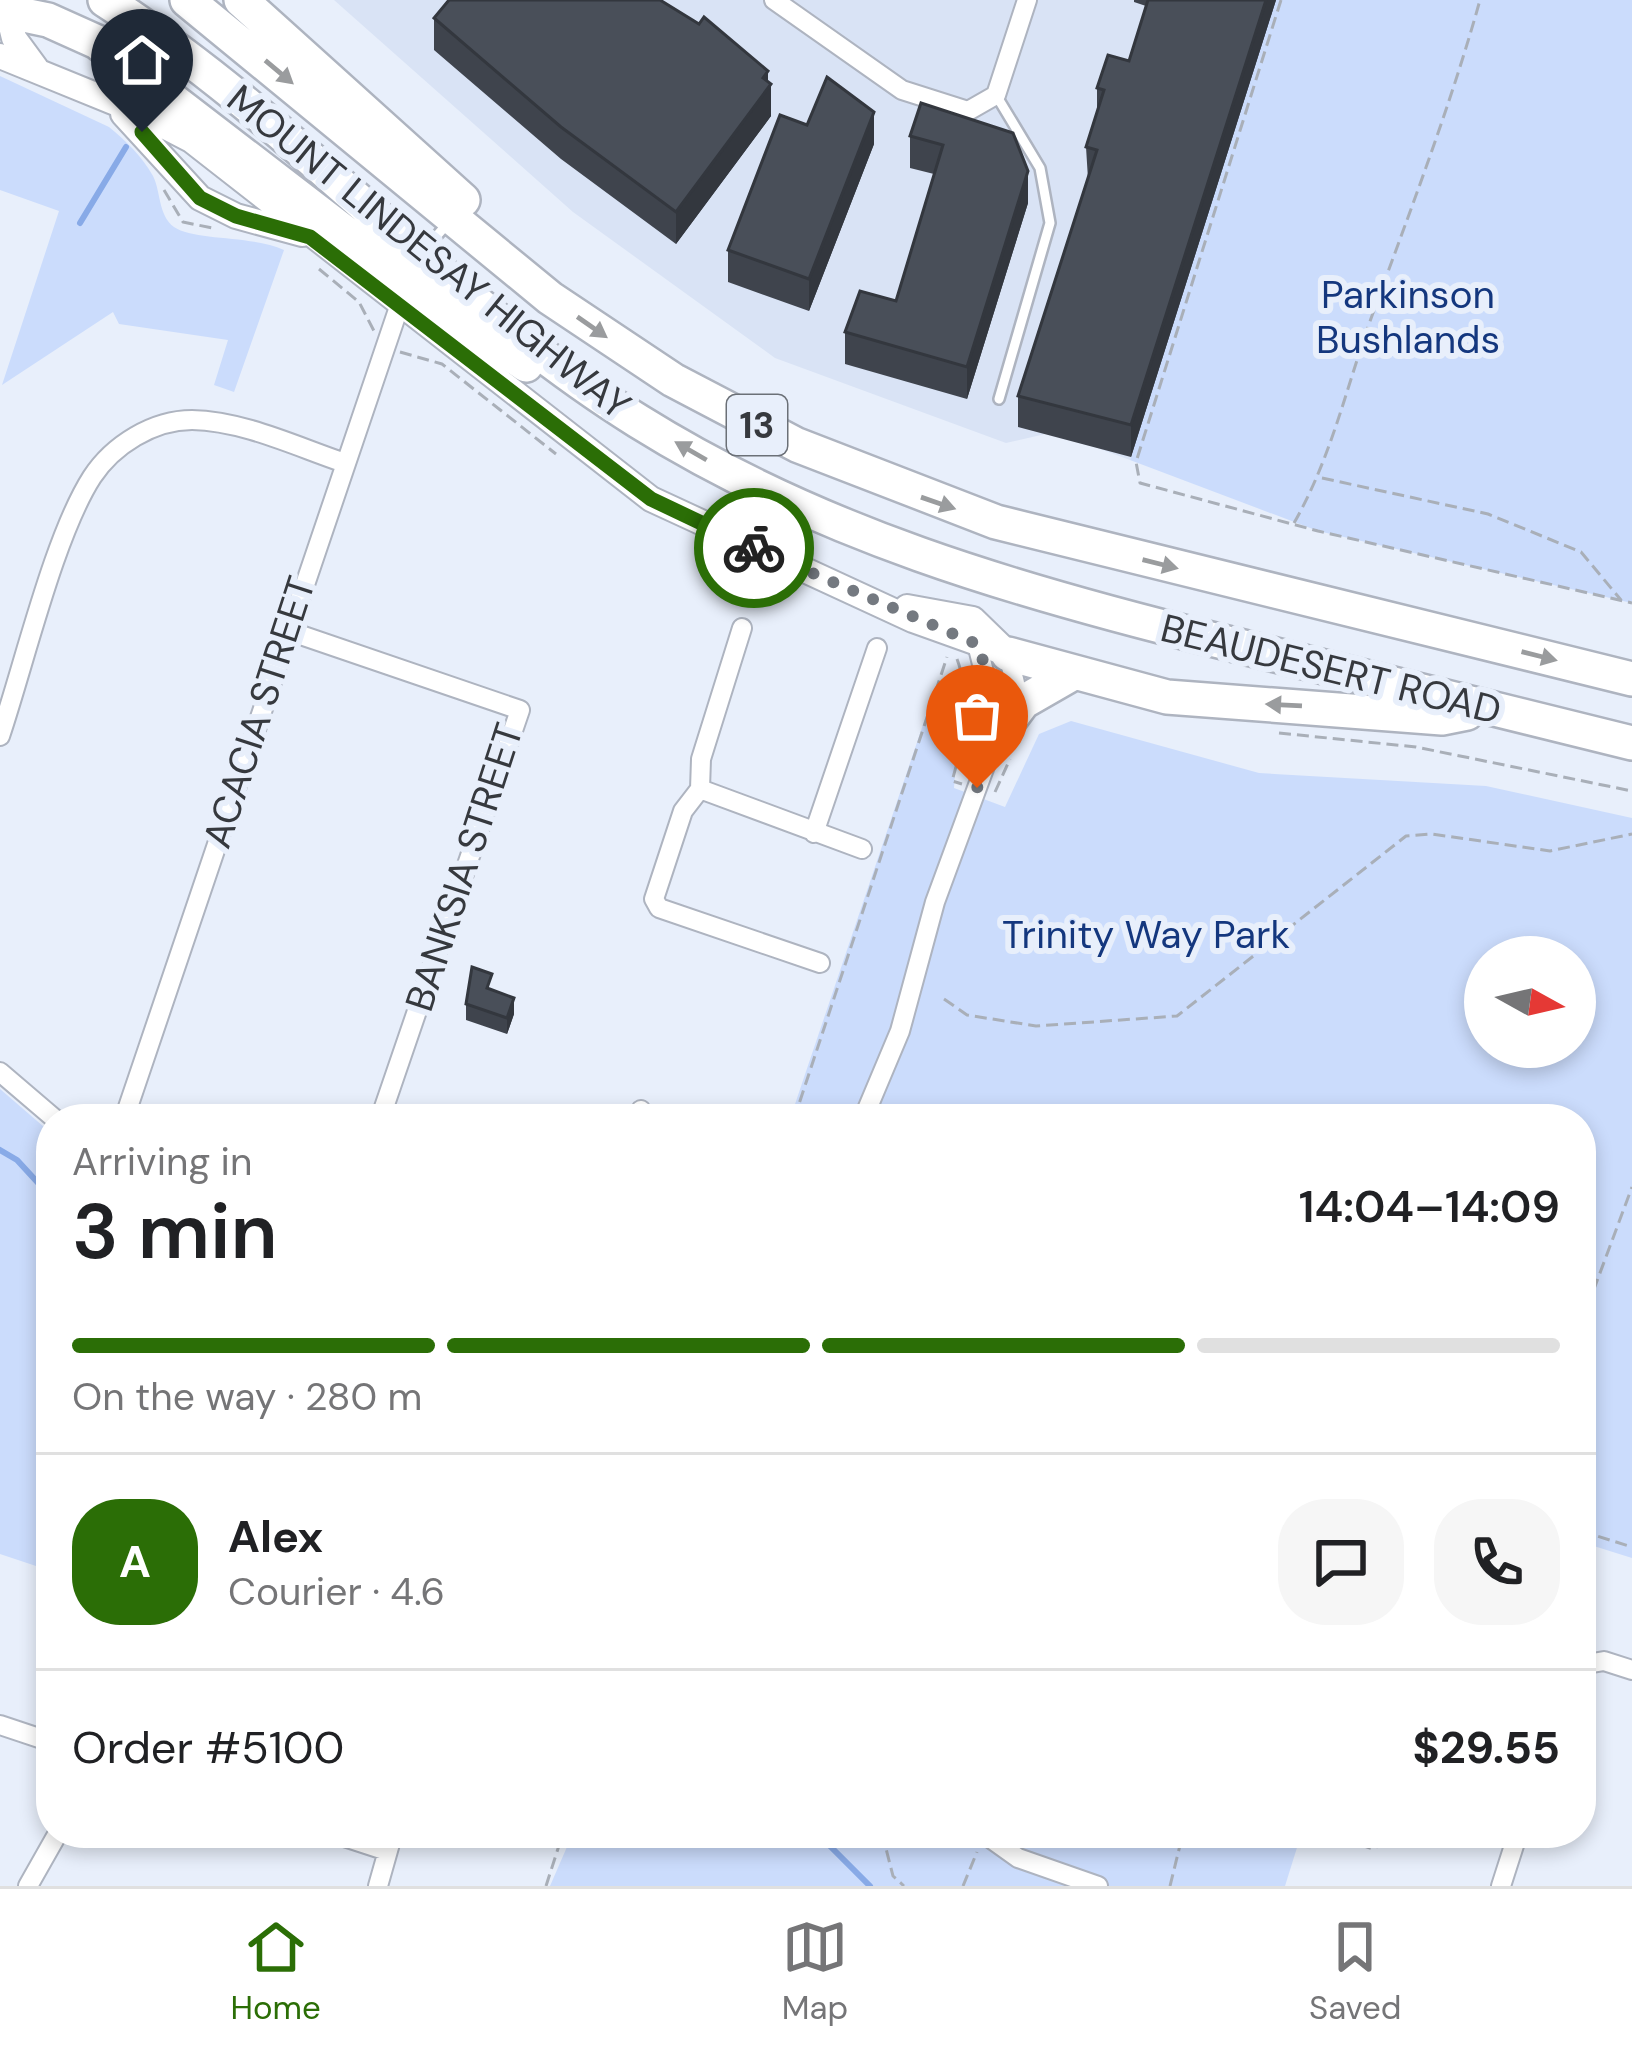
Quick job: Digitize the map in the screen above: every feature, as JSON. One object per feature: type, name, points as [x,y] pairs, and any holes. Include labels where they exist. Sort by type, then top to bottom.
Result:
[{"type":"highway","name":"MOUNT LINDESAY HIGHWAY","points":[[105,0],[228,89],[421,254],[634,419],[828,519],[1031,593]]},
{"type":"highway","name":"MOUNT LINDESAY HIGHWAY","points":[[187,0],[497,258],[613,343],[736,415],[918,496],[1046,536]]},
{"type":"highway","points":[[241,0],[476,212],[497,258]]},
{"type":"highway","points":[[4,7],[97,42],[474,330],[600,408],[634,419]]},
{"type":"highway","name":"BEAUDESERT ROAD","points":[[1046,536],[1632,679]]},
{"type":"highway","name":"BEAUDESERT ROAD","points":[[1031,593],[1632,742]]},
{"type":"highway","points":[[992,649],[1070,675],[1191,700],[1442,718],[1493,709]]},
{"type":"highway","points":[[1012,734],[1023,702],[1070,675]]},
{"type":"street","points":[[774,0],[902,90],[968,111],[996,95],[1027,0]]},
{"type":"street","points":[[4,7],[14,38],[36,68]]},
{"type":"street","name":"MOUNT LINDESAY HIGHWAY","points":[[0,56],[191,140],[399,307],[651,499],[892,606],[961,614],[986,627],[992,649]]},
{"type":"street","name":"MOUNT LINDESAY HIGHWAY","points":[[117,107],[189,190],[218,209],[310,237]]},
{"type":"street","points":[[218,209],[226,195],[225,166]]},
{"type":"street","name":"ACACIA STREET","points":[[129,1104],[342,462],[399,307]]},
{"type":"street","points":[[0,736],[73,516],[92,478],[113,452],[151,428],[189,420],[231,425],[342,462]]},
{"type":"street","points":[[742,628],[701,759],[700,789],[683,811],[653,899],[658,908],[820,962]]},
{"type":"street","name":"BANKSIA STREET","points":[[286,630],[520,710],[385,1104]]},
{"type":"street","points":[[814,833],[877,648]]},
{"type":"street","points":[[988,758],[1012,734],[1015,683],[992,649]]},
{"type":"street","points":[[869,1104],[900,1031],[935,902],[988,758],[986,680],[992,649]]},
{"type":"street","points":[[700,789],[862,849]]},
{"type":"street","points":[[0,1072],[37,1104]]},
{"type":"street","points":[[1596,1662],[1632,1670]]},
{"type":"street","points":[[0,1725],[36,1737]]},
{"type":"street","points":[[28,1886],[50,1848]]},
{"type":"street","points":[[377,1886],[387,1848]]},
{"type":"street","points":[[1004,1848],[1018,1858],[1098,1886]]},
{"type":"street","points":[[1501,1886],[1513,1848]]},
{"type":"lane","points":[[996,95],[1040,168],[1050,223],[999,399]]},
{"type":"lane","points":[[421,254],[451,218]]},
{"type":"path","points":[[1281,0],[1136,462],[1140,483],[1632,603]]},
{"type":"path","points":[[1293,524],[1320,478],[1368,328],[1444,127],[1480,0]]},
{"type":"path","points":[[1320,478],[1488,514],[1581,552],[1621,601]]},
{"type":"path","points":[[799,1104],[949,650],[959,662],[964,692],[962,751],[952,781],[997,793],[1012,734]]},
{"type":"path","points":[[1279,733],[1416,747],[1632,791]]},
{"type":"path","points":[[944,999],[967,1016],[1036,1026],[1177,1016],[1406,836],[1432,834],[1550,851],[1632,834]]},
{"type":"path","points":[[1596,1284],[1632,1187]]},
{"type":"path","points":[[1596,1536],[1632,1547]]},
{"type":"path","points":[[546,1886],[557,1848]]},
{"type":"path","points":[[886,1848],[893,1876],[904,1886]]},
{"type":"path","points":[[963,1886],[978,1848]]},
{"type":"path","points":[[1170,1886],[1179,1848]]},
{"type":"shaded area","points":[[334,0],[1271,0],[1130,460],[1054,432],[1006,443],[775,358],[573,212]]},
{"type":"green space","name":"Parkinson Bushlands","points":[[1271,0],[1632,0],[1632,603],[1318,531],[1130,460]]},
{"type":"green space","points":[[0,76],[115,132],[149,169],[165,216],[174,227],[284,250],[234,392],[214,385],[228,340],[119,324],[113,312],[2,385],[59,211],[0,190]]},
{"type":"green space","name":"Trinity Way Park","points":[[936,686],[968,695],[970,738],[956,758],[954,788],[1005,807],[1039,734],[1071,721],[1259,773],[1486,786],[1632,818],[1632,1558],[1596,1547],[1596,1104],[795,1104]]},
{"type":"green space","points":[[0,1089],[36,1120],[36,1566],[0,1554]]},
{"type":"green space","points":[[566,1848],[1297,1848],[1285,1886],[550,1886]]},
{"type":"building","points":[[449,0],[660,0],[699,24],[704,17],[768,71],[763,78],[771,84],[676,212],[561,127],[434,18]]},
{"type":"building","points":[[1148,0],[1266,0],[1131,425],[1018,396],[1097,150],[1086,147],[1104,90],[1097,88],[1108,55],[1129,61]]},
{"type":"building","points":[[827,77],[874,112],[809,279],[728,250],[780,115],[807,125]]},
{"type":"building","points":[[921,103],[1013,133],[1028,171],[967,367],[845,332],[860,291],[896,301],[943,145],[910,136]]},
{"type":"building","points":[[472,967],[492,974],[487,988],[514,998],[507,1018],[466,1004]]},
{"type":"waterway","points":[[80,223],[126,147]]},
{"type":"waterway","points":[[0,1150],[36,1181]]},
{"type":"waterway","points":[[832,1848],[870,1886]]},
{"type":"way so far","points":[[754,548],[977,644],[986,680],[988,758],[977,788]]},
{"type":"route","points":[[142,132],[171,171],[200,198],[236,216],[310,237],[651,499],[754,548]]}]
